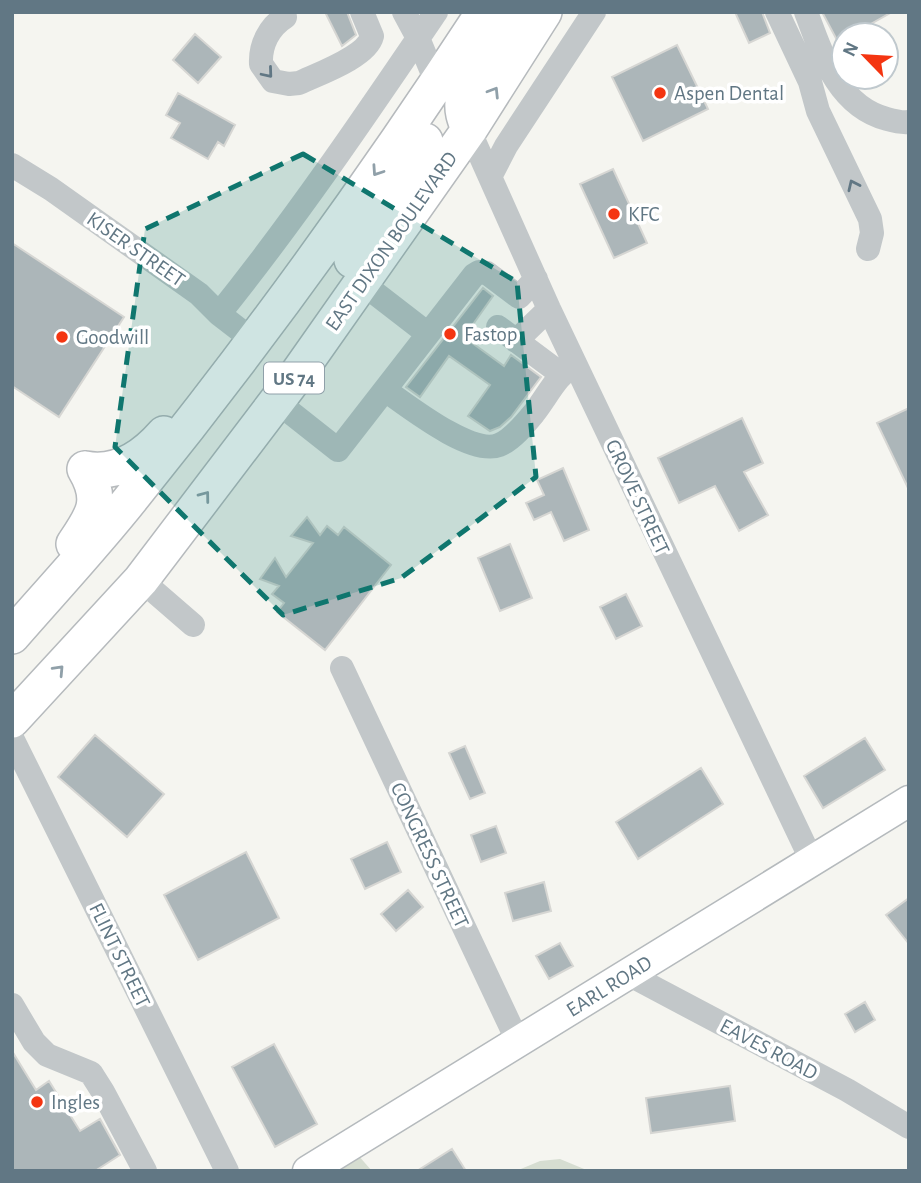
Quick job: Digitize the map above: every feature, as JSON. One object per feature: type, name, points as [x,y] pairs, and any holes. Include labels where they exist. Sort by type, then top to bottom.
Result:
[{"type":"highway","name":"US 74","points":[[12,634],[131,499],[233,369],[352,207],[484,12]]},
{"type":"highway","points":[[469,130],[462,101],[466,89],[513,12]]},
{"type":"highway","name":"EAST DIXON BOULEVARD","points":[[12,720],[141,580],[286,389],[469,130],[544,12]]},
{"type":"highway","points":[[286,389],[319,314],[436,119],[439,107],[437,84]]},
{"type":"highway","points":[[12,634],[89,521],[96,490],[85,469],[114,469],[141,456],[156,443],[220,371],[233,369]]},
{"type":"main road","name":"EARL ROAD","points":[[308,1171],[909,801]]},
{"type":"street","points":[[285,17],[272,29],[260,55],[267,76],[273,81],[289,84],[299,83],[365,48],[372,36],[362,12]]},
{"type":"street","points":[[404,12],[437,84]]},
{"type":"street","points":[[219,314],[268,253],[327,171],[436,12]]},
{"type":"street","name":"EAST DIXON BOULEVARD","points":[[491,175],[506,146],[594,12]]},
{"type":"street","points":[[777,12],[810,82],[818,111],[870,219],[872,233],[868,249]]},
{"type":"street","points":[[806,12],[831,72],[853,103],[874,115],[909,122]]},
{"type":"street","name":"GROVE STREET","points":[[469,130],[549,309],[568,369],[812,861]]},
{"type":"street","name":"KISER STREET","points":[[12,165],[51,189],[199,294],[219,314],[254,341]]},
{"type":"street","points":[[286,389],[338,450],[477,273],[487,273],[519,297],[536,279]]},
{"type":"street","points":[[362,284],[428,334]]},
{"type":"street","points":[[385,390],[457,437],[473,444],[490,447],[499,445],[511,437],[533,414],[568,369],[507,334],[549,309]]},
{"type":"street","points":[[141,580],[192,625]]},
{"type":"street","name":"CONGRESS STREET","points":[[342,668],[518,1042]]},
{"type":"street","name":"FLINT STREET","points":[[12,738],[227,1171]]},
{"type":"street","name":"EAVES ROAD","points":[[628,974],[847,1090],[909,1127]]},
{"type":"street","points":[[12,1005],[34,1042],[47,1055],[91,1073],[145,1171]]},
{"type":"highlighted area","points":[[303,154],[517,282],[536,477],[401,578],[283,615],[115,447],[145,229]]},
{"type":"shaded area","points":[[350,1146],[372,1171],[308,1171]]},
{"type":"shaded area","points":[[560,1159],[589,1171],[516,1171],[540,1161]]},
{"type":"building","points":[[325,12],[347,12],[356,35],[342,46]]},
{"type":"building","points":[[735,12],[762,12],[770,33],[749,43]]},
{"type":"building","points":[[822,12],[892,12],[876,21],[830,21],[830,27]]},
{"type":"building","points":[[195,34],[221,57],[198,83],[173,60]]},
{"type":"building","name":"Aspen Dental","points":[[677,45],[708,109],[643,141],[612,77]]},
{"type":"building","points":[[178,93],[235,125],[224,146],[218,142],[208,159],[171,138],[180,123],[166,115]]},
{"type":"building","name":"KFC","points":[[613,169],[647,243],[614,258],[580,184]]},
{"type":"building","name":"Goodwill","points":[[12,243],[124,317],[59,417],[12,386]]},
{"type":"building","points":[[483,288],[493,296],[464,337],[504,366],[511,355],[541,377],[511,417],[500,427],[490,431],[468,416],[490,385],[449,356],[420,397],[406,387]]},
{"type":"building","points":[[909,408],[909,490],[877,423]]},
{"type":"building","points":[[742,418],[763,463],[744,472],[768,515],[739,531],[715,486],[679,503],[658,458]]},
{"type":"building","points":[[563,468],[589,530],[564,541],[551,512],[534,520],[526,503],[544,495],[537,480]]},
{"type":"building","points":[[307,517],[320,535],[327,526],[338,535],[344,527],[391,565],[325,650],[277,612],[284,603],[272,594],[279,586],[260,579],[275,558],[286,577],[313,543],[291,536]]},
{"type":"building","points":[[510,544],[532,598],[500,611],[478,558]]},
{"type":"building","points":[[626,594],[642,626],[616,639],[600,607]]},
{"type":"building","points":[[95,735],[164,794],[127,837],[58,777]]},
{"type":"building","points":[[865,738],[885,770],[823,808],[804,776]]},
{"type":"building","points":[[465,746],[485,793],[470,799],[449,753]]},
{"type":"building","points":[[701,768],[723,804],[638,859],[616,822]]},
{"type":"building","points":[[496,826],[506,853],[481,862],[471,835]]},
{"type":"building","points":[[387,842],[401,872],[365,889],[351,859]]},
{"type":"building","points":[[246,852],[279,918],[198,960],[164,895]]},
{"type":"building","points":[[544,882],[551,911],[513,921],[505,893]]},
{"type":"building","points":[[408,890],[423,907],[396,931],[381,914]]},
{"type":"building","points":[[909,898],[909,944],[886,915]]},
{"type":"building","points":[[560,943],[573,966],[549,979],[536,956]]},
{"type":"building","points":[[865,1002],[875,1020],[855,1032],[845,1014]]},
{"type":"building","points":[[274,1044],[317,1124],[275,1147],[232,1067]]},
{"type":"building","name":"Ingles","points":[[12,1051],[36,1090],[49,1081],[80,1131],[100,1119],[120,1155],[95,1171],[12,1171]]},
{"type":"building","points":[[730,1086],[735,1121],[651,1133],[646,1098]]},
{"type":"building","points":[[452,1149],[466,1171],[417,1171]]},
{"type":"place","name":"Aspen Dental","points":[[660,93]]},
{"type":"place","name":"KFC","points":[[614,214]]},
{"type":"place","name":"Fastop","points":[[450,334]]},
{"type":"place","name":"Goodwill","points":[[62,337]]},
{"type":"place","name":"Ingles","points":[[37,1102]]}]
